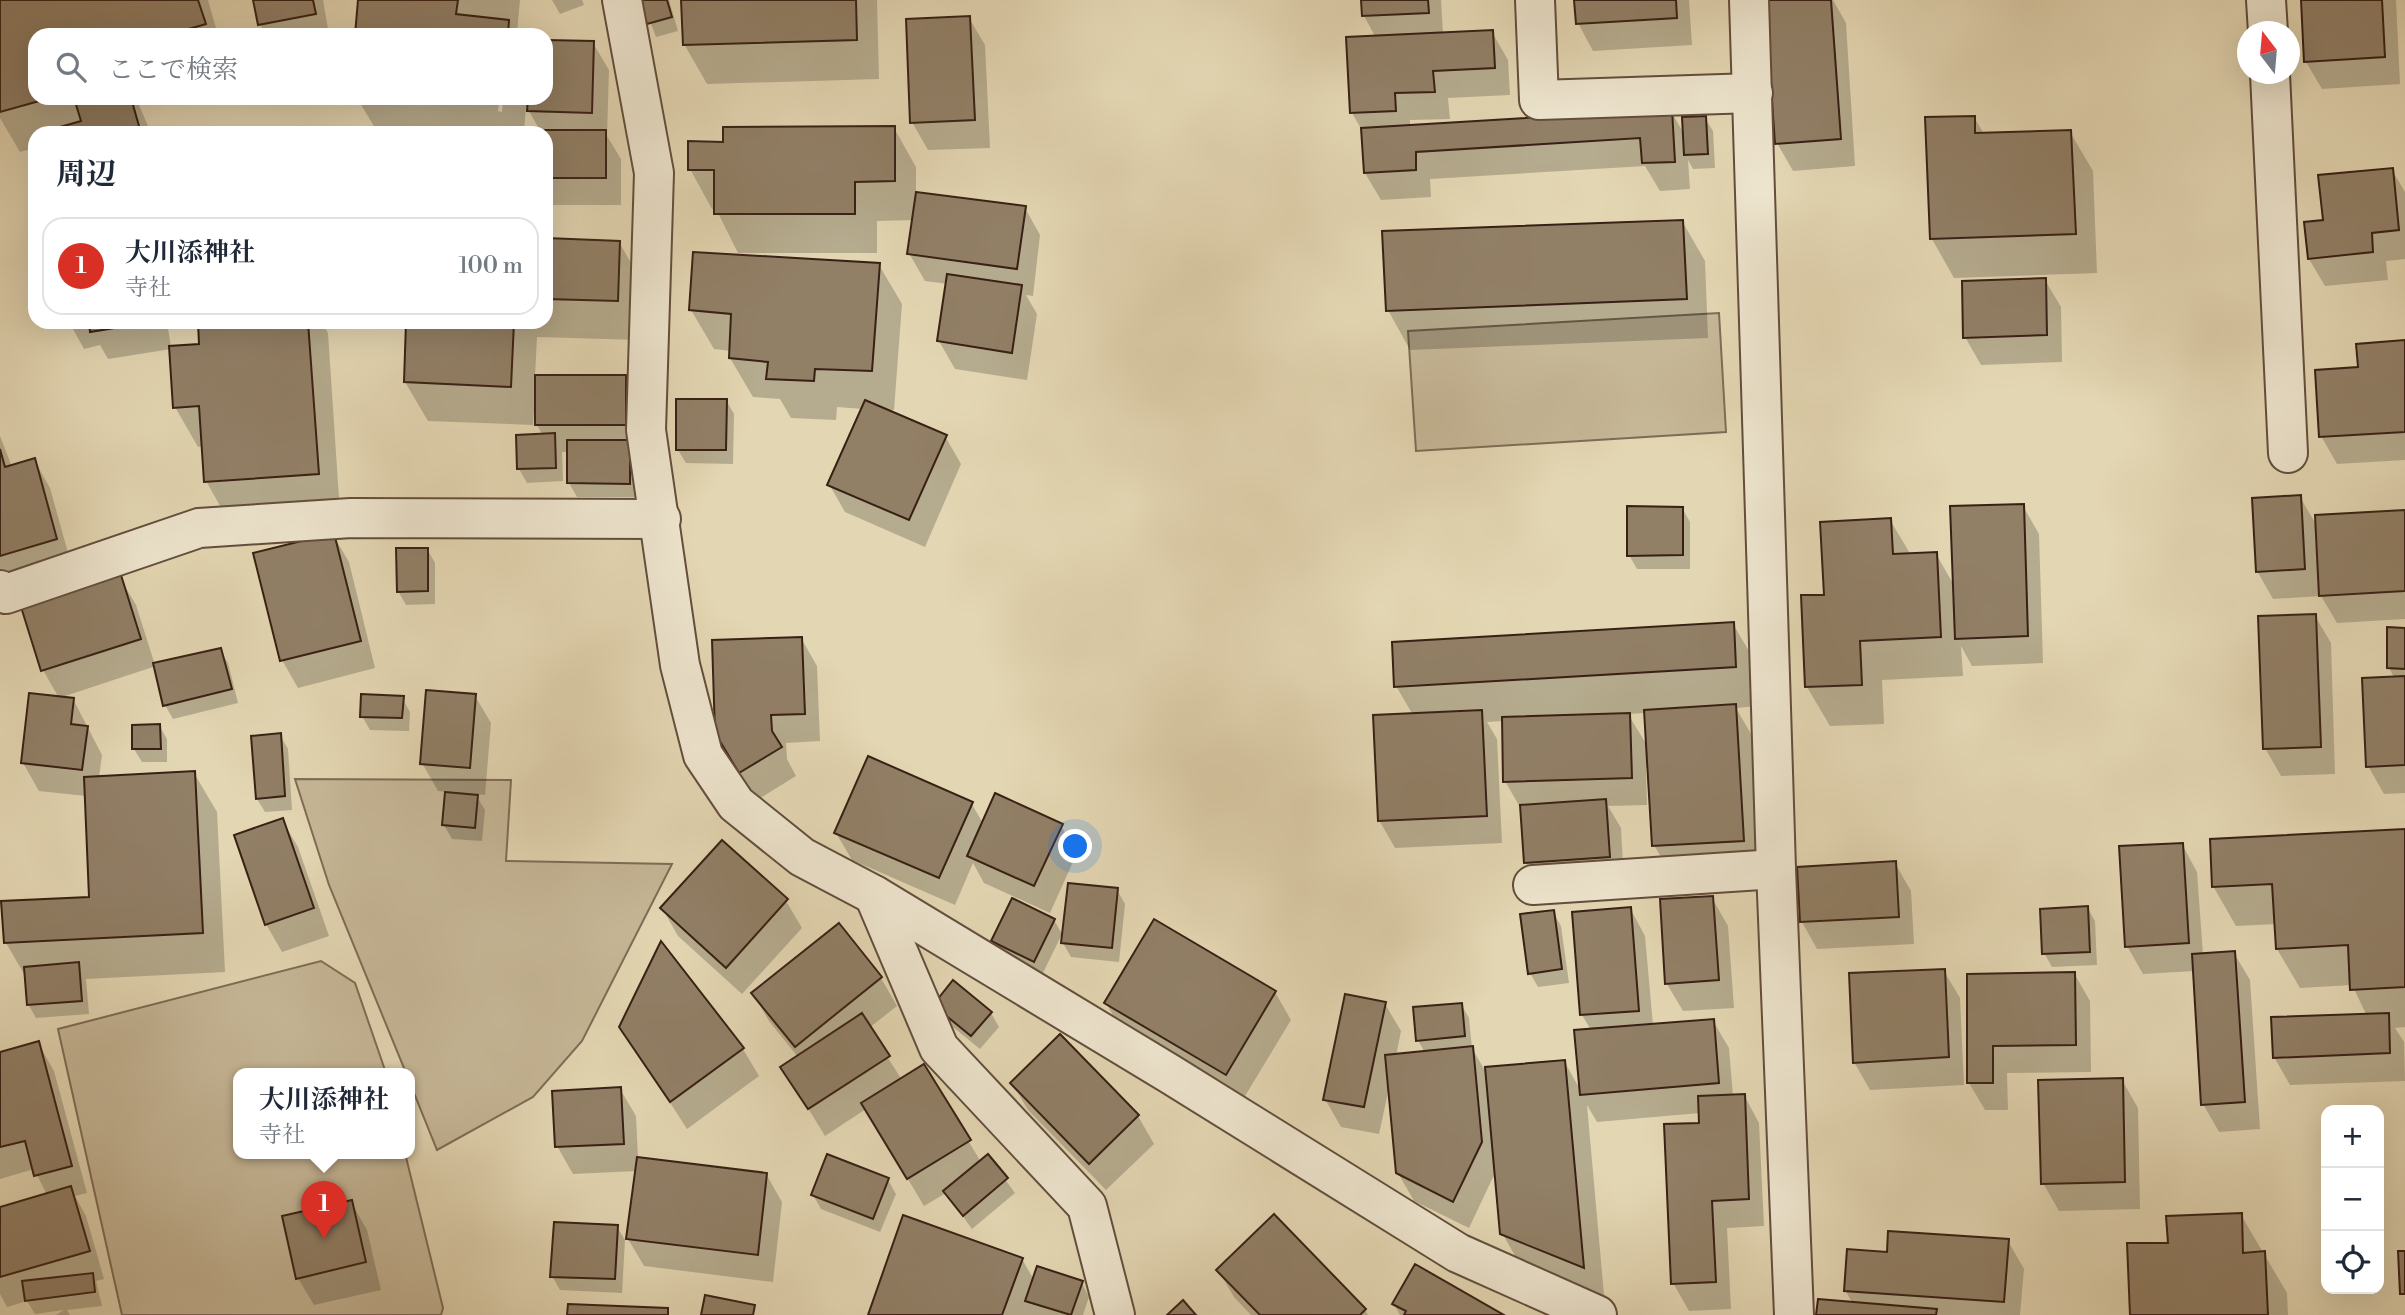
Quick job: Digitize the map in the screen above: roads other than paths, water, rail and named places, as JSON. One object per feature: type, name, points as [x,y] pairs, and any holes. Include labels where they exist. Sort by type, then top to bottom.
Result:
[{"type":"street","points":[[622,0],[654,173],[646,430],[661,519],[680,665],[703,755],[736,804],[802,857],[874,895],[1458,1253],[1597,1315]]},
{"type":"street","points":[[1535,0],[1539,100],[1753,93]]},
{"type":"street","points":[[1749,0],[1776,869],[1794,1315]]},
{"type":"street","points":[[2266,0],[2267,21]]},
{"type":"street","points":[[2270,84],[2288,453]]},
{"type":"street","points":[[0,590],[6,594],[199,528],[351,518],[661,519]]},
{"type":"street","points":[[1533,885],[1776,869]]},
{"type":"street","points":[[874,895],[939,1048],[1087,1206],[1115,1315]]},
{"type":"place","name":"大川添神社","points":[[324,1239]]}]
